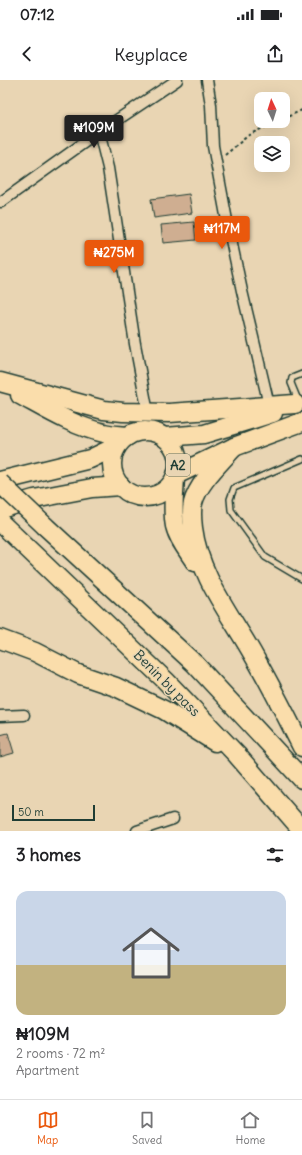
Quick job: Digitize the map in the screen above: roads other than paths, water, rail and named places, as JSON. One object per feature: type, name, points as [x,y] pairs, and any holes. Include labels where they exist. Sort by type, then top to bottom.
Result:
[{"type":"highway","points":[[0,383],[104,410],[148,413],[270,410],[299,403]]},
{"type":"highway","points":[[0,383],[61,418],[123,441],[114,454],[112,467],[116,479],[121,486]]},
{"type":"highway","name":"A2","points":[[165,437],[204,434],[270,410]]},
{"type":"highway","name":"A2","points":[[175,477],[234,447],[302,422]]},
{"type":"highway","name":"A2","points":[[0,482],[90,458],[143,431],[151,431],[165,437],[177,454],[178,465],[175,477],[170,486],[162,492],[146,497],[132,494],[121,486]]},
{"type":"highway","points":[[209,582],[195,541],[192,515],[193,504],[197,494],[210,474],[234,447]]},
{"type":"highway","points":[[175,477],[175,526],[184,544],[255,658],[302,747]]},
{"type":"highway","points":[[0,482],[45,526],[195,664],[302,779]]},
{"type":"highway","points":[[0,509],[34,500],[92,488],[121,486]]},
{"type":"highway","name":"Benin by pass","points":[[0,522],[166,681],[237,755],[302,830]]},
{"type":"highway","points":[[0,639],[35,652],[78,674],[123,690],[164,710],[237,755]]},
{"type":"street","points":[[1,202],[99,132],[177,80]]},
{"type":"street","points":[[207,80],[211,104],[213,146],[228,226],[270,410]]},
{"type":"street","points":[[99,132],[108,168],[135,344],[148,413]]},
{"type":"street","points":[[0,716],[24,715]]},
{"type":"street","points":[[137,831],[173,819]]},
{"type":"lane","points":[[299,403],[291,380],[292,378],[302,374]]},
{"type":"lane","points":[[302,459],[234,488],[230,499],[230,510],[265,557],[302,579]]}]
